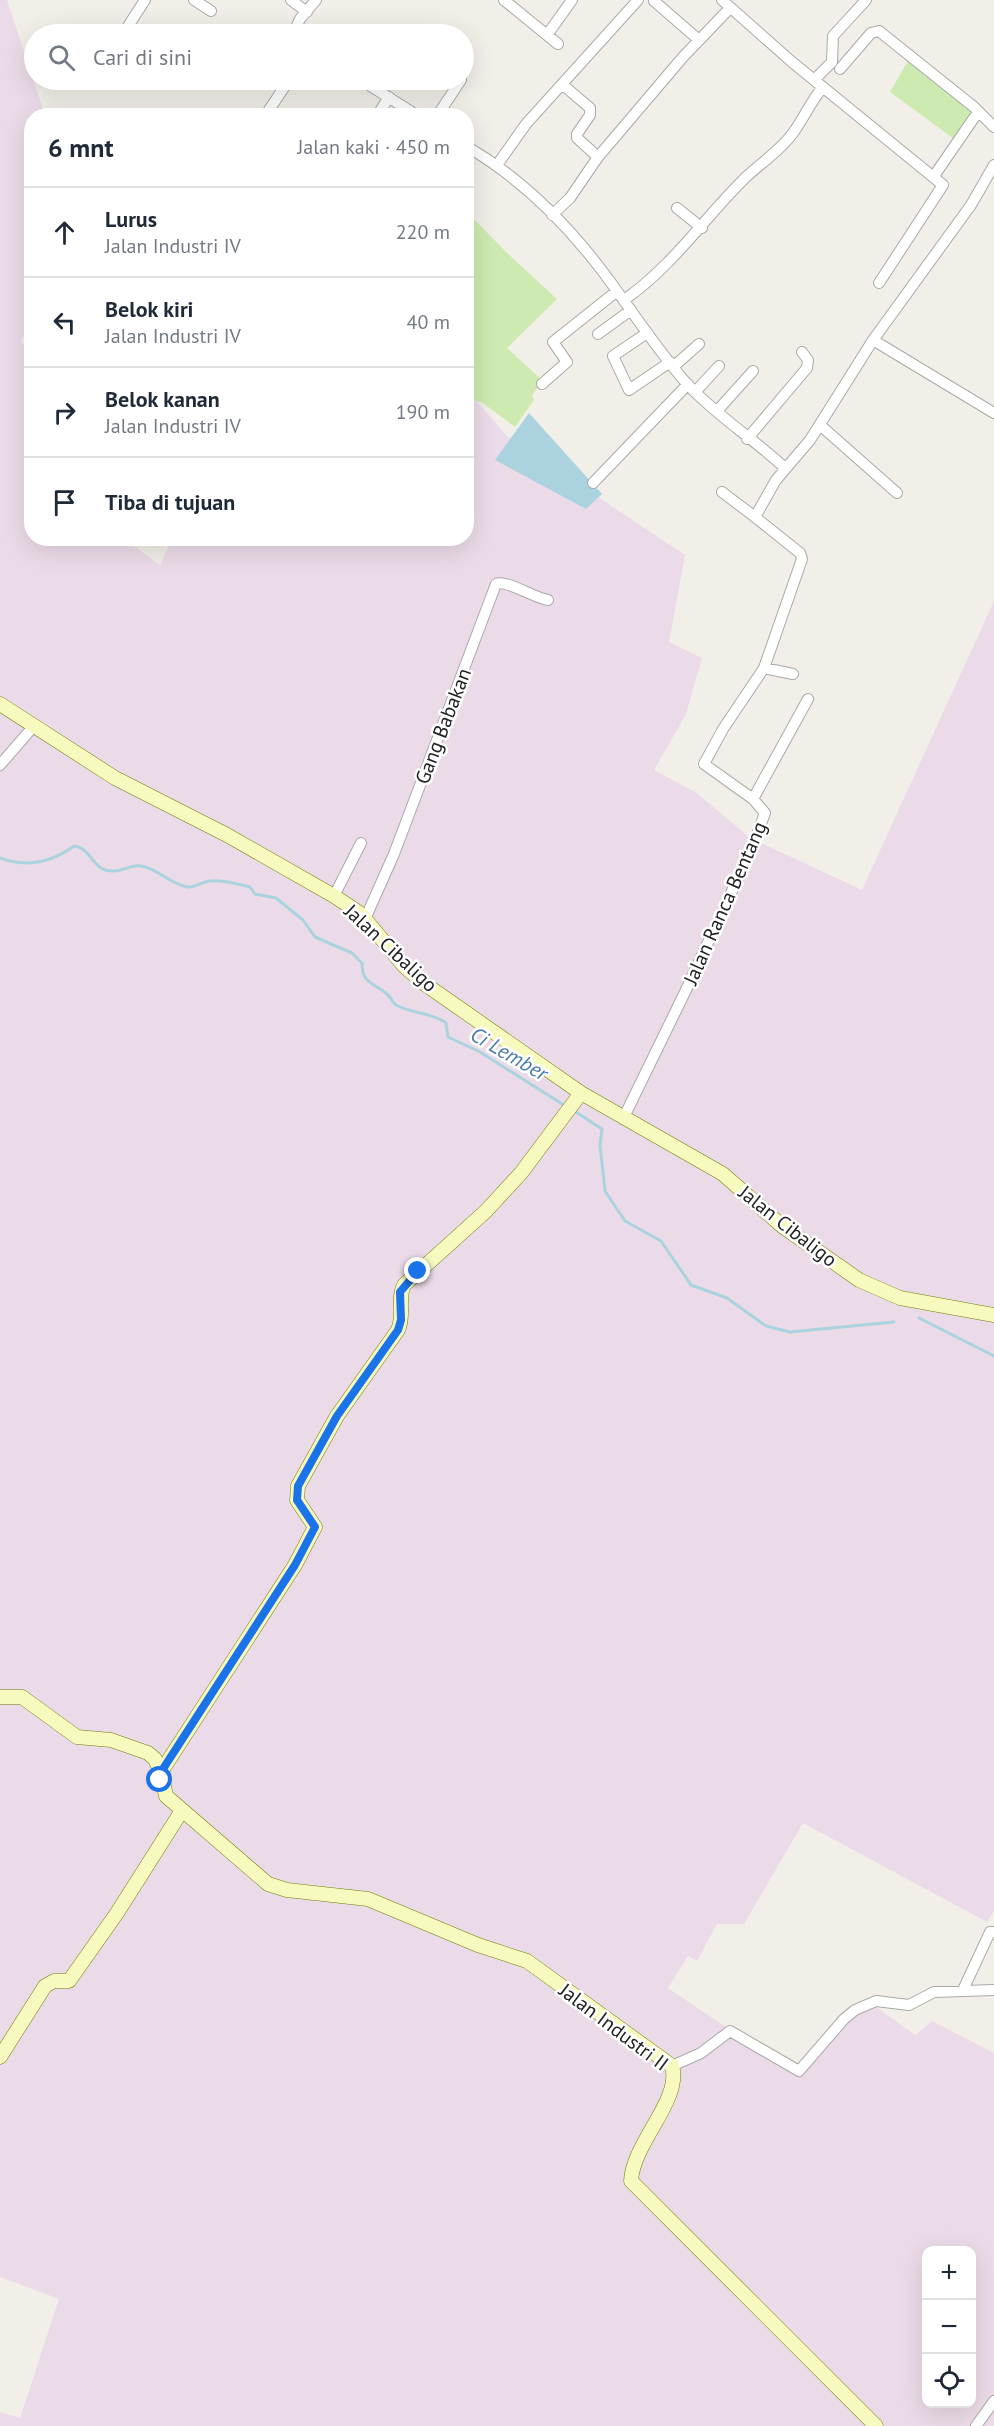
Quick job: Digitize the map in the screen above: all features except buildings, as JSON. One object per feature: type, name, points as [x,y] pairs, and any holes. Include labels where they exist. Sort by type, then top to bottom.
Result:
[{"type":"main road","name":"Jalan Cibaligo","points":[[0,704],[116,778],[227,835],[334,896],[365,919],[404,966],[422,982],[581,1093],[723,1174],[782,1226],[860,1280],[900,1298],[994,1315]]},
{"type":"main road","points":[[161,1772],[295,1565],[314,1531],[314,1523],[297,1500],[298,1486],[337,1416],[398,1330],[401,1320],[400,1292],[404,1285],[486,1211],[521,1173],[581,1093]]},
{"type":"main road","points":[[0,1697],[22,1697],[77,1737],[111,1740],[148,1753],[155,1759],[161,1772]]},
{"type":"main road","name":"Jalan Industri II","points":[[161,1772],[166,1796],[181,1812],[268,1884],[287,1890],[368,1899],[478,1945],[527,1961],[672,2067],[674,2074],[670,2094],[635,2158],[631,2181],[876,2426]]},
{"type":"main road","points":[[0,2057],[45,1986],[54,1981],[69,1981],[181,1812]]},
{"type":"street","points":[[129,24],[145,0]]},
{"type":"street","points":[[194,0],[211,11]]},
{"type":"street","points":[[291,0],[307,12]]},
{"type":"street","points":[[298,24],[316,0]]},
{"type":"street","points":[[504,0],[558,44]]},
{"type":"street","points":[[547,34],[572,0]]},
{"type":"street","points":[[497,165],[526,124],[638,0]]},
{"type":"street","points":[[654,0],[699,40]]},
{"type":"street","points":[[624,300],[647,284],[702,228],[746,177],[793,133],[832,62],[833,36],[866,0]]},
{"type":"street","points":[[552,215],[570,198],[598,157],[699,40],[726,4],[934,176],[943,188],[879,283]]},
{"type":"street","points":[[840,69],[871,33],[879,31],[994,127]]},
{"type":"street","points":[[562,85],[590,108],[590,115],[577,134],[577,138],[598,157]]},
{"type":"street","points":[[271,108],[283,90]]},
{"type":"street","points":[[377,90],[406,108]]},
{"type":"street","points":[[442,108],[454,90]]},
{"type":"street","points":[[382,108],[389,97]]},
{"type":"street","points":[[934,176],[978,112]]},
{"type":"street","points":[[474,151],[497,165],[524,187],[552,215],[617,291],[671,365],[691,388],[785,468]]},
{"type":"street","points":[[722,492],[755,517],[785,468],[820,425],[873,340],[971,205],[994,165]]},
{"type":"street","points":[[677,208],[702,228]]},
{"type":"street","points":[[542,384],[567,362],[554,342],[617,291]]},
{"type":"street","points":[[598,334],[631,310]]},
{"type":"street","points":[[647,333],[613,356],[629,390],[671,365],[699,344]]},
{"type":"street","points":[[873,340],[994,413]]},
{"type":"street","points":[[747,438],[807,368],[808,360],[802,352]]},
{"type":"street","points":[[593,483],[691,388],[719,366]]},
{"type":"street","points":[[717,411],[753,371]]},
{"type":"street","points":[[820,425],[897,493]]},
{"type":"street","name":"Jalan Ranca Bentang","points":[[623,1119],[752,848],[765,813],[753,799],[705,764],[723,729],[764,668],[802,560],[800,553],[755,517]]},
{"type":"street","name":"Gang Babakan","points":[[365,919],[394,854],[496,584],[505,583],[538,598],[549,600]]},
{"type":"street","points":[[764,668],[793,674]]},
{"type":"street","points":[[753,799],[808,699]]},
{"type":"street","points":[[0,765],[33,727]]},
{"type":"street","points":[[334,896],[361,843]]},
{"type":"street","points":[[963,1990],[990,1932],[994,1932]]},
{"type":"street","points":[[672,2067],[700,2053],[730,2031],[798,2071],[855,2010],[876,2001],[918,2001],[934,1992],[992,1987]]},
{"type":"street","points":[[976,2426],[994,2401]]},
{"type":"shaded area","points":[[0,0],[7,0],[24,51],[24,90],[37,90],[42,106],[42,108],[24,108],[24,335],[20,342],[24,345],[24,546],[134,546],[160,565],[169,546],[474,546],[474,398],[507,436],[685,555],[669,642],[702,658],[686,714],[654,770],[697,793],[750,838],[862,890],[994,601],[994,1911],[987,1922],[803,1823],[744,1924],[717,1924],[697,1961],[688,1956],[668,1988],[798,2076],[846,2021],[856,2013],[874,2005],[915,2035],[932,2021],[994,2053],[994,2426],[0,2426],[0,2412],[20,2418],[59,2299],[0,2277]]},
{"type":"green space","points":[[909,59],[972,111],[954,139],[890,92]]},
{"type":"green space","points":[[474,219],[557,299],[507,348],[542,380],[532,396],[534,400],[515,427],[483,403],[474,400]]},
{"type":"water","points":[[529,413],[602,494],[586,509],[495,460]]},
{"type":"waterway","name":"Ci Lember","points":[[0,858],[20,863],[39,862],[66,852],[74,846],[87,853],[97,865],[105,870],[116,871],[141,866],[187,887],[209,881],[225,881],[250,887],[255,894],[276,898],[303,920],[315,937],[352,953],[362,963],[366,979],[387,994],[396,1005],[440,1019],[446,1023],[448,1037],[480,1052],[567,1107]]},
{"type":"waterway","name":"Ci Lember","points":[[573,1110],[602,1129],[600,1145],[605,1191],[625,1221],[661,1241],[691,1285],[727,1298],[766,1326],[790,1332],[894,1322]]},
{"type":"waterway","name":"Ci Lember","points":[[919,1318],[994,1356]]},
{"type":"route","points":[[160,1780],[161,1772],[295,1565],[314,1531],[314,1523],[297,1500],[298,1486],[337,1416],[398,1330],[401,1320],[400,1292],[418,1271]]}]
